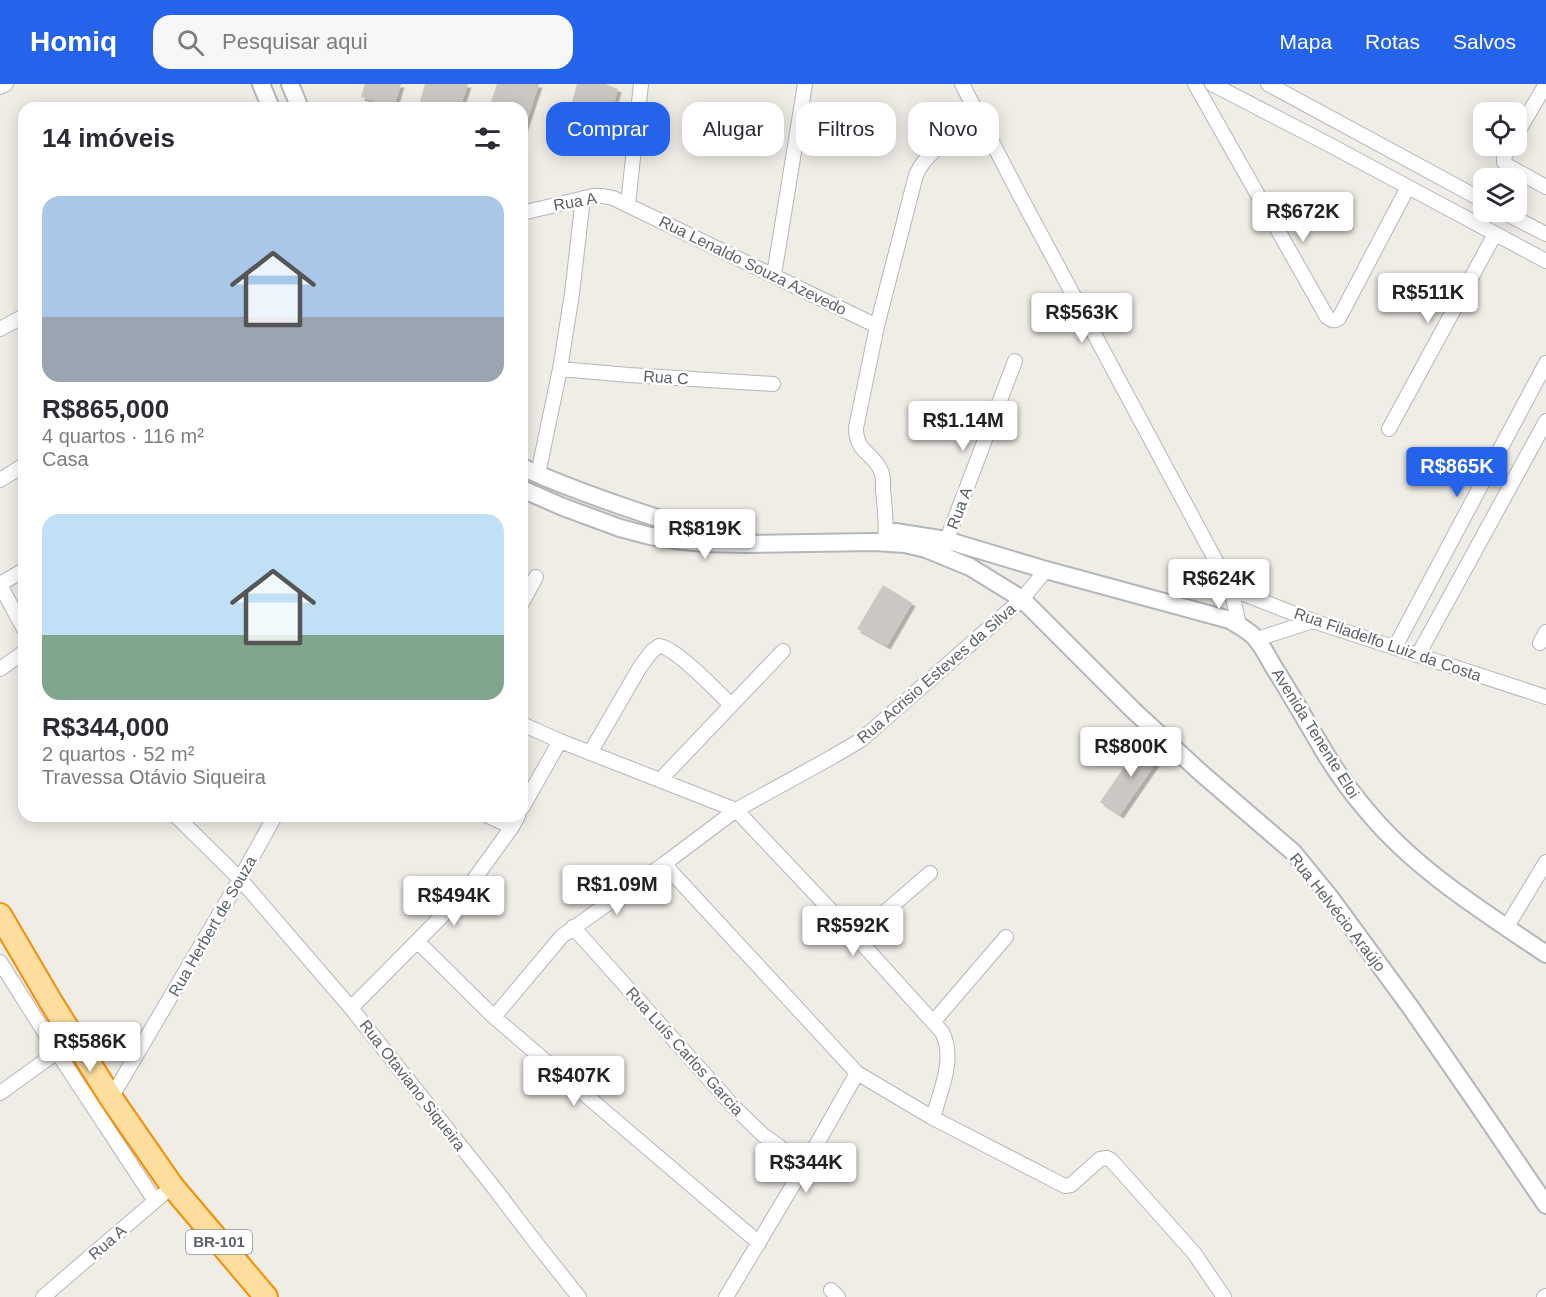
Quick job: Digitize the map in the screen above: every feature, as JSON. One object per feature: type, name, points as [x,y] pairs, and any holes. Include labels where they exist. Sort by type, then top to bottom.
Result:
[{"type":"highway","name":"BR-101","points":[[0,915],[111,1098],[163,1193],[266,1297]]},
{"type":"street","points":[[0,87],[6,84]]},
{"type":"street","points":[[261,84],[268,102]]},
{"type":"street","points":[[291,84],[298,102]]},
{"type":"street","points":[[628,204],[641,84]]},
{"type":"street","points":[[774,275],[805,84]]},
{"type":"street","points":[[962,84],[972,102]]},
{"type":"street","points":[[1195,84],[1330,320],[1334,321],[1339,318],[1408,187]]},
{"type":"street","points":[[1212,84],[1546,261]]},
{"type":"street","points":[[1268,84],[1473,195]]},
{"type":"street","points":[[1527,116],[1546,84]]},
{"type":"street","points":[[1328,144],[1340,123]]},
{"type":"street","points":[[528,469],[592,496],[702,530],[765,536],[885,537],[944,547],[1009,559],[1234,623],[1231,589],[999,155]]},
{"type":"street","points":[[885,537],[881,471],[861,447],[856,437],[856,428],[877,326],[916,174],[927,156]]},
{"type":"street","points":[[1505,156],[1504,162],[1508,166],[1546,188]]},
{"type":"street","name":"Rua A","points":[[528,212],[583,198],[603,196],[628,204]]},
{"type":"street","points":[[538,474],[560,369],[572,294],[583,198]]},
{"type":"street","name":"Rua Lenaldo Souza Azevedo","points":[[628,204],[877,326]]},
{"type":"street","points":[[1523,222],[1546,234]]},
{"type":"street","points":[[1389,429],[1495,234]]},
{"type":"street","points":[[0,329],[18,319]]},
{"type":"street","name":"Rua A","points":[[944,547],[1015,361]]},
{"type":"street","points":[[1395,647],[1546,363]]},
{"type":"street","name":"Rua C","points":[[560,369],[773,384]]},
{"type":"street","points":[[1418,655],[1546,421]]},
{"type":"street","points":[[0,480],[18,469]]},
{"type":"street","points":[[528,492],[620,528],[674,540],[746,544],[885,537]]},
{"type":"street","name":"Rua Helvécio Araújo","points":[[885,537],[926,549],[944,547],[970,567],[1022,599],[1183,757],[1293,852],[1329,896],[1411,1008],[1546,1205]]},
{"type":"street","points":[[999,584],[1009,559]]},
{"type":"street","name":"Rua Acrisio Esteves da Silva","points":[[494,1017],[562,936],[573,927],[664,864],[736,810],[861,740],[1022,599],[1046,570]]},
{"type":"street","points":[[18,574],[0,584],[18,618]]},
{"type":"street","points":[[528,592],[536,577]]},
{"type":"street","name":"Rua Filadelfo Luiz da Costa","points":[[1231,589],[1313,621],[1546,697]]},
{"type":"street","points":[[1257,639],[1313,621]]},
{"type":"street","name":"Avenida Tenente Eloi","points":[[1234,623],[1257,639],[1348,788],[1370,814],[1419,862],[1451,888],[1546,954]]},
{"type":"street","points":[[590,753],[640,667],[652,651],[659,646],[665,647],[680,658],[731,705]]},
{"type":"street","points":[[660,780],[783,651]]},
{"type":"street","points":[[0,669],[18,661]]},
{"type":"street","points":[[528,727],[736,810],[942,1032],[948,1049],[946,1072],[933,1118]]},
{"type":"street","points":[[528,797],[560,741]]},
{"type":"street","name":"Rua Otaviano Siqueira","points":[[182,822],[240,879],[351,1008],[579,1297]]},
{"type":"street","name":"Rua Herbert de Souza","points":[[111,1098],[272,822]]},
{"type":"street","points":[[351,1008],[467,889],[514,822]]},
{"type":"street","points":[[1506,927],[1546,862]]},
{"type":"street","points":[[664,864],[857,1074],[933,1118],[1067,1186],[1100,1159],[1111,1160],[1194,1253],[1224,1297]]},
{"type":"street","points":[[856,937],[930,873]]},
{"type":"street","name":"Rua Luís Carlos Garcia","points":[[573,927],[734,1107],[763,1135],[805,1165]]},
{"type":"street","points":[[934,1022],[1006,936]]},
{"type":"street","points":[[417,941],[494,1017],[759,1243]]},
{"type":"street","points":[[0,962],[57,1052],[163,1193]]},
{"type":"street","points":[[0,1093],[57,1052]]},
{"type":"street","points":[[726,1297],[857,1074]]},
{"type":"street","name":"Rua A","points":[[43,1297],[163,1193]]},
{"type":"building","points":[[365,84],[401,84],[396,102],[378,102],[361,97]]},
{"type":"building","points":[[425,84],[468,84],[462,102],[420,102]]},
{"type":"building","points":[[497,84],[539,84],[528,117],[528,102],[491,102]]},
{"type":"building","points":[[577,84],[605,84],[618,89],[615,102],[572,102]]},
{"type":"building","points":[[883,585],[912,603],[887,646],[857,629]]},
{"type":"building","points":[[1142,741],[1162,754],[1120,815],[1100,802]]}]
